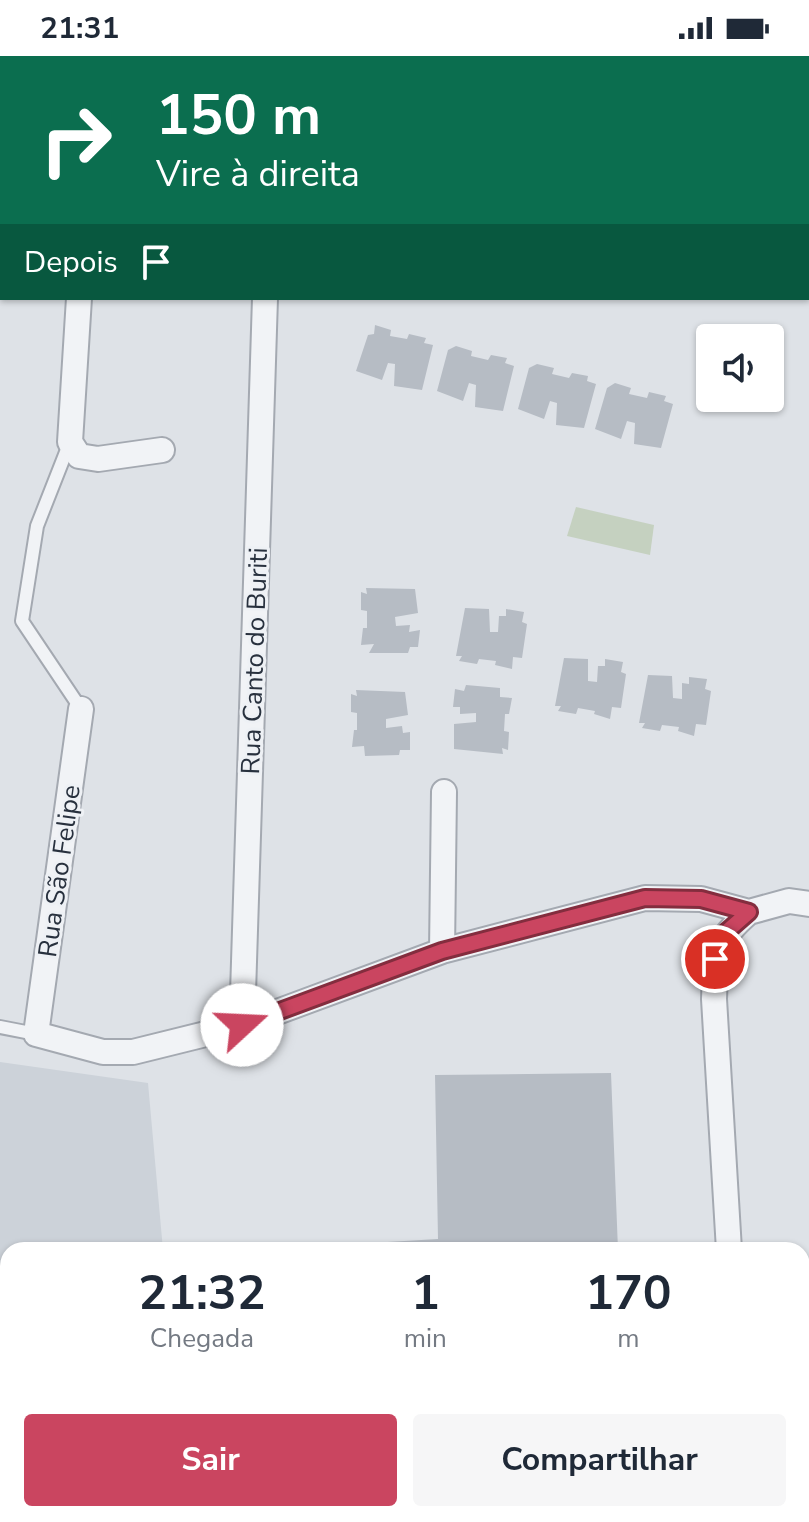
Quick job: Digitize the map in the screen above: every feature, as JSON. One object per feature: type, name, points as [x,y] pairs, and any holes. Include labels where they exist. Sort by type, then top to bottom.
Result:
[{"type":"street","points":[[79,300],[70,442],[79,456],[98,459],[162,450]]},
{"type":"street","name":"Rua Canto do Buriti","points":[[242,1025],[265,300]]},
{"type":"street","name":"Rua São Felipe","points":[[36,1034],[81,709]]},
{"type":"street","points":[[442,951],[444,792]]},
{"type":"street","points":[[729,1242],[714,999],[715,959],[725,933],[749,912],[802,897]]},
{"type":"street","points":[[36,1034],[103,1052],[133,1052],[242,1025],[442,951],[645,898],[701,899],[749,912]]},
{"type":"lane","points":[[70,442],[37,526],[22,621],[81,709]]},
{"type":"lane","points":[[0,1027],[36,1034]]},
{"type":"shaded area","points":[[0,1062],[148,1083],[162,1242],[0,1242]]},
{"type":"green space","points":[[576,507],[654,525],[650,555],[567,536]]},
{"type":"building","points":[[375,325],[391,330],[390,336],[407,339],[409,334],[426,338],[424,343],[433,345],[422,390],[394,386],[395,364],[388,363],[382,380],[356,371],[368,335],[374,334]]},
{"type":"building","points":[[456,346],[472,351],[471,356],[488,360],[491,355],[507,358],[505,363],[514,366],[503,411],[475,407],[476,385],[469,383],[463,401],[437,391],[448,350]]},
{"type":"building","points":[[537,364],[554,368],[552,374],[569,378],[572,373],[588,376],[587,381],[596,384],[584,428],[556,425],[557,403],[550,401],[544,419],[518,409],[529,368]]},
{"type":"building","points":[[615,383],[631,388],[629,394],[647,398],[649,392],[666,396],[664,401],[673,404],[661,448],[634,444],[635,423],[627,421],[621,439],[595,429],[607,388]]},
{"type":"building","points":[[366,588],[415,589],[418,613],[395,617],[396,626],[410,625],[409,632],[420,630],[418,647],[410,647],[408,653],[369,653],[374,644],[361,645],[363,628],[367,628],[367,611],[361,610],[361,592],[367,594]]},
{"type":"building","points":[[465,608],[489,609],[490,632],[498,632],[499,616],[506,616],[506,609],[524,612],[522,622],[527,624],[522,658],[513,657],[512,669],[495,665],[496,661],[479,659],[477,664],[459,661],[462,656],[456,656]]},
{"type":"building","points":[[564,658],[588,659],[588,681],[597,682],[598,666],[605,666],[605,659],[623,662],[621,672],[626,674],[621,708],[612,707],[610,719],[594,714],[595,711],[578,708],[576,714],[558,711],[561,706],[555,706]]},
{"type":"building","points":[[648,675],[672,676],[673,698],[682,699],[682,683],[689,684],[689,677],[707,679],[705,689],[711,691],[706,725],[696,724],[694,736],[678,731],[679,727],[662,725],[660,731],[642,728],[645,723],[639,723]]},
{"type":"building","points":[[466,685],[500,688],[500,697],[512,698],[509,714],[505,714],[504,731],[509,732],[508,750],[502,748],[503,754],[454,749],[454,724],[476,722],[476,713],[460,714],[460,707],[453,707],[455,689],[464,691]]},
{"type":"building","points":[[356,690],[405,692],[408,715],[386,719],[386,728],[402,726],[403,733],[410,732],[410,750],[400,750],[399,755],[365,756],[364,746],[352,747],[354,730],[357,730],[357,713],[351,712],[351,694],[357,696]]},
{"type":"building","points":[[611,1073],[618,1242],[388,1242],[438,1239],[435,1075]]},
{"type":"route","points":[[242,1025],[442,951],[645,898],[701,899],[749,912],[725,933],[715,959]]}]
